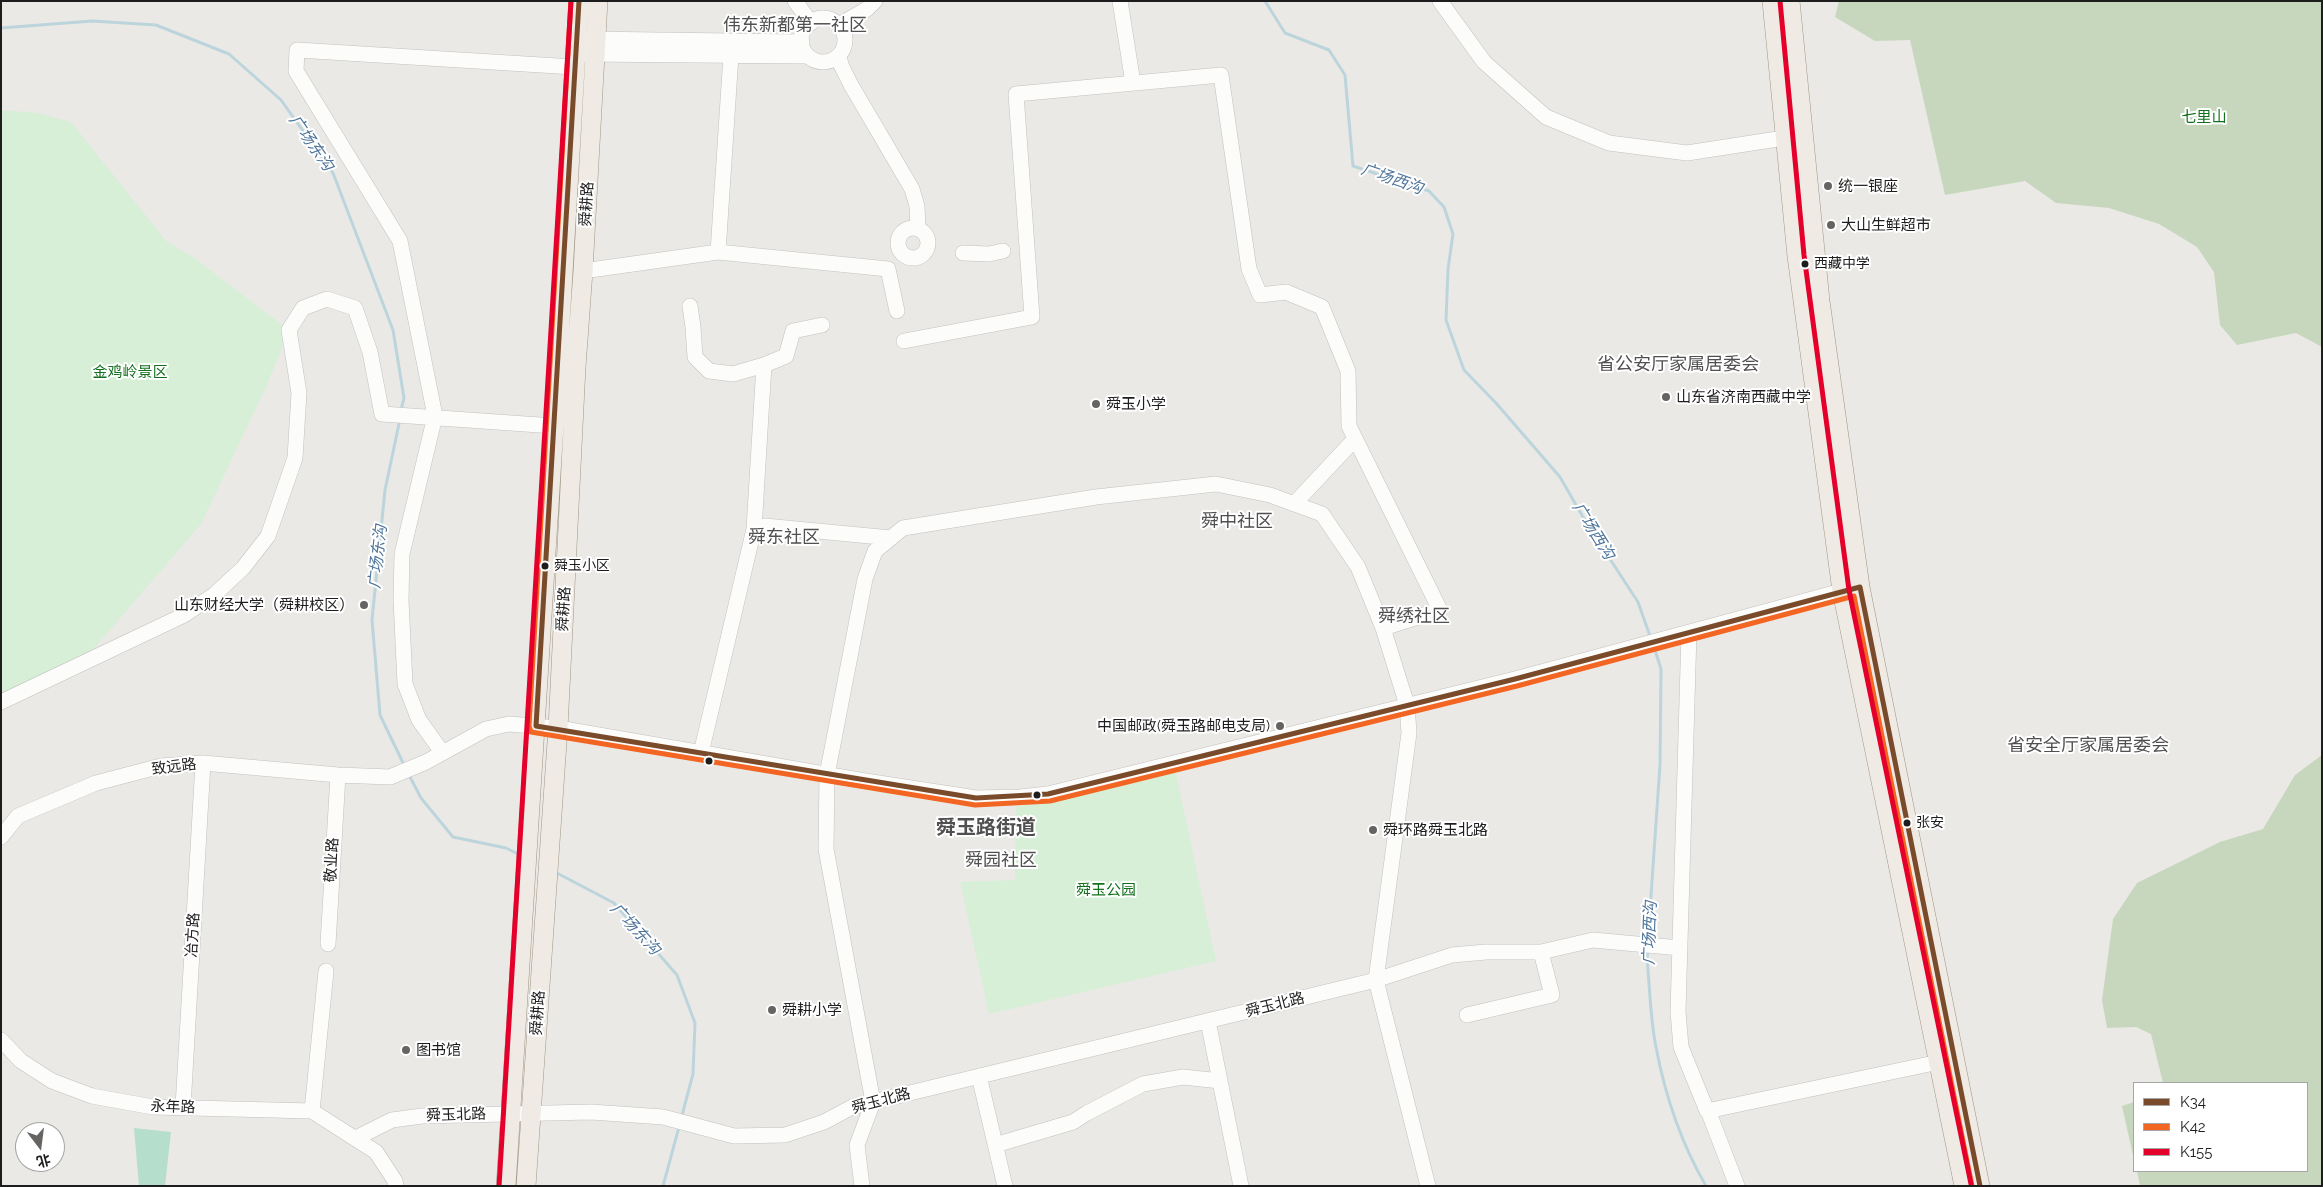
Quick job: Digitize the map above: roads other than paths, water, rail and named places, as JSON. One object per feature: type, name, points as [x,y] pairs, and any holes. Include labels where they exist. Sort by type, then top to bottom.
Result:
[{"type":"main road","name":"舜耕路","points":[[506,1186],[536,726],[579,1]]},
{"type":"main road","name":"舜耕路","points":[[526,1186],[558,728],[576,367],[598,1]]},
{"type":"main road","points":[[1772,1],[1820,301],[1860,587],[1980,1186]]},
{"type":"main road","points":[[1790,1],[1797,256],[1842,591],[1964,1186]]},
{"type":"street","points":[[795,1],[811,23]]},
{"type":"street","points":[[839,25],[867,9],[875,1]]},
{"type":"street","points":[[1120,1],[1133,83]]},
{"type":"street","points":[[1440,1],[1484,62],[1546,117],[1609,143],[1687,153],[1794,136]]},
{"type":"street","points":[[595,47],[731,55],[808,56],[820,62],[833,60],[839,56],[845,44],[843,31],[839,25],[825,19],[811,23],[806,28],[802,42],[808,56]]},
{"type":"street","points":[[442,752],[419,720],[405,684],[401,600],[402,554],[434,416],[400,241],[296,71],[296,50],[575,54],[595,47],[802,42]]},
{"type":"street","points":[[718,252],[731,55]]},
{"type":"street","points":[[583,271],[718,252],[888,269],[907,257],[920,257],[928,247],[927,238],[918,229],[917,206],[912,189],[851,85],[841,65],[839,56]]},
{"type":"street","points":[[904,341],[1032,317],[1016,94],[1222,74],[1248,269],[1260,295],[1286,292],[1322,307],[1348,371],[1349,426],[1440,610],[1383,628]]},
{"type":"street","points":[[907,257],[900,250],[900,236],[908,229],[918,229]]},
{"type":"street","points":[[963,253],[989,254],[1003,251]]},
{"type":"street","points":[[888,269],[897,311]]},
{"type":"street","points":[[1,702],[184,615],[214,595],[243,568],[268,536],[295,458],[299,393],[289,330],[303,308],[327,299],[355,308],[370,352],[382,414],[434,416],[554,426]]},
{"type":"street","points":[[690,306],[694,327],[695,357],[709,371],[733,374],[764,365],[786,356],[793,332],[822,325]]},
{"type":"street","points":[[701,753],[754,529],[764,365]]},
{"type":"street","points":[[1294,504],[1355,439]]},
{"type":"street","points":[[862,1186],[857,1145],[873,1102],[826,849],[827,775],[865,578],[875,550],[903,528],[1096,496],[1216,484],[1270,495],[1322,514],[1358,567],[1383,628],[1407,705],[1409,733],[1376,980],[1428,1186]]},
{"type":"street","points":[[754,529],[765,526],[891,538]]},
{"type":"street","name":"致远路","points":[[1,837],[18,816],[96,783],[161,766],[204,763],[338,775],[390,777],[426,762],[486,729],[509,724],[558,728],[827,775],[976,798],[1048,794],[1515,679],[1860,587]]},
{"type":"street","points":[[1689,632],[1678,1012],[1681,1046],[1707,1111],[1939,1062]]},
{"type":"street","name":"冶方路","points":[[183,1107],[204,763]]},
{"type":"street","name":"敬业路","points":[[328,944],[338,775]]},
{"type":"street","name":"舜玉北路","points":[[356,1138],[392,1120],[422,1116],[591,1112],[663,1116],[734,1136],[785,1135],[824,1122],[852,1107],[1376,980],[1452,955],[1486,952],[1541,952],[1593,940],[1680,948]]},
{"type":"street","points":[[1467,1015],[1552,995],[1541,952]]},
{"type":"street","points":[[312,1111],[326,971]]},
{"type":"street","points":[[1208,1021],[1241,1186]]},
{"type":"street","name":"永年路","points":[[1,1040],[21,1061],[52,1081],[92,1096],[133,1105],[312,1111],[376,1152],[395,1181],[396,1186]]},
{"type":"street","points":[[979,1076],[1005,1186]]},
{"type":"street","points":[[995,1145],[1074,1122],[1143,1084],[1183,1077],[1220,1081]]},
{"type":"street","points":[[1709,1113],[1737,1186]]},
{"type":"waterway","name":"广场西沟","points":[[1265,1],[1285,33],[1329,50],[1345,75],[1353,166],[1429,191],[1444,207],[1453,234],[1448,269],[1446,320],[1464,370],[1496,403],[1560,477],[1587,524],[1638,602],[1651,639]]},
{"type":"waterway","name":"广场东沟","points":[[1,28],[92,21],[156,25],[229,54],[281,100],[333,173],[393,330],[404,398],[401,410]]},
{"type":"waterway","name":"广场东沟","points":[[400,419],[385,490],[372,620],[380,715],[405,767]]},
{"type":"waterway","name":"广场西沟","points":[[1648,939],[1660,765],[1661,669],[1654,647]]},
{"type":"waterway","name":"广场东沟","points":[[409,775],[421,798],[453,837],[506,848],[520,855]]},
{"type":"waterway","name":"广场东沟","points":[[555,872],[614,903],[677,975],[695,1023],[693,1074],[681,1119]]},
{"type":"waterway","name":"广场西沟","points":[[1648,948],[1651,1014],[1660,1065],[1675,1118],[1689,1153],[1706,1186]]},
{"type":"waterway","name":"广场东沟","points":[[663,1186],[679,1127]]},
{"type":"place","name":"统一银座","points":[[1828,186]]},
{"type":"place","name":"大山生鲜超市","points":[[1831,225]]},
{"type":"place","name":"西藏中学","points":[[1805,264]]},
{"type":"place","name":"山东省济南西藏中学","points":[[1666,397]]},
{"type":"place","name":"舜玉小学","points":[[1096,404]]},
{"type":"place","name":"舜玉小区","points":[[545,566]]},
{"type":"place","name":"山东财经大学（舜耕校区）","points":[[364,605]]},
{"type":"place","name":"中国邮政(舜玉路邮电支局)","points":[[1280,726]]},
{"type":"place","name":"张安","points":[[1907,823]]},
{"type":"place","name":"舜环路舜玉北路","points":[[1373,830]]},
{"type":"place","name":"舜耕小学","points":[[772,1010]]},
{"type":"place","name":"图书馆","points":[[406,1050]]},
{"type":"district","name":"伟东新都第一社区","points":[[795,26]]},
{"type":"district","name":"省公安厅家属居委会","points":[[1678,365]]},
{"type":"district","name":"舜中社区","points":[[1237,522]]},
{"type":"district","name":"舜东社区","points":[[784,538]]},
{"type":"district","name":"舜绣社区","points":[[1414,617]]},
{"type":"district","name":"省安全厅家属居委会","points":[[2088,746]]},
{"type":"district","name":"舜玉路街道","points":[[986,828]]},
{"type":"district","name":"舜园社区","points":[[1001,861]]},
{"type":"park label","name":"七里山","points":[[2204,117]]},
{"type":"park label","name":"金鸡岭景区","points":[[130,372]]},
{"type":"park label","name":"舜玉公园","points":[[1106,890]]}]
